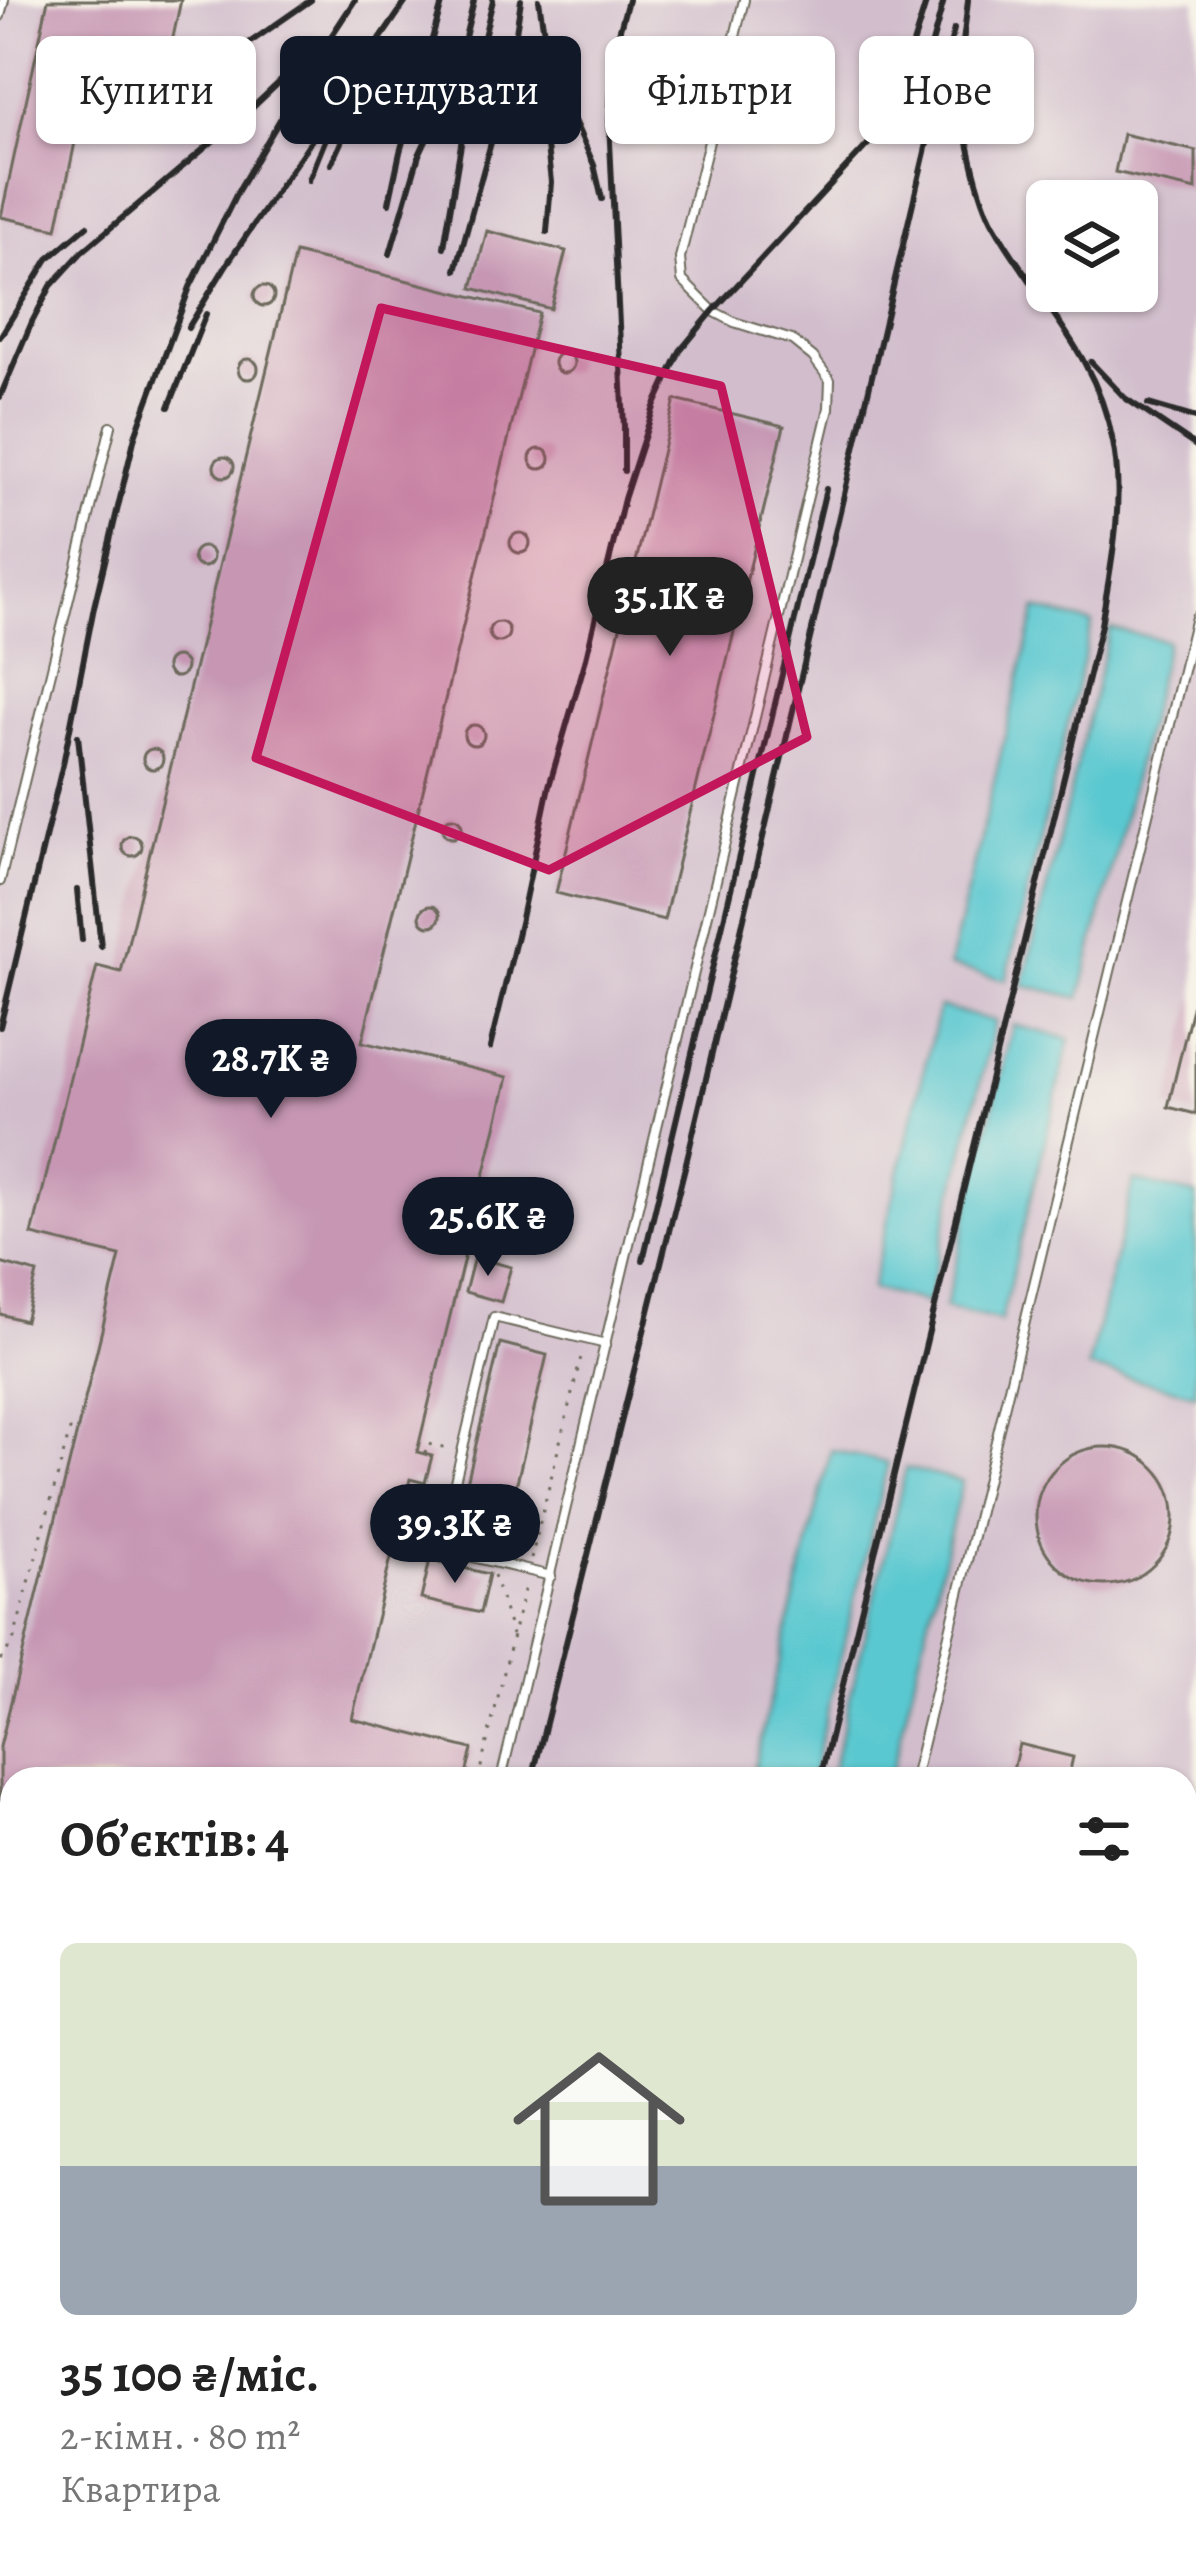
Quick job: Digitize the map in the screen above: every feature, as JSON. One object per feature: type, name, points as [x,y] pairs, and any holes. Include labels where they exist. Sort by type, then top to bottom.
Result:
[{"type":"lane","points":[[0,16],[4,0]]},
{"type":"lane","points":[[505,1767],[829,408],[830,380],[813,357],[792,340],[712,311],[682,280],[680,258],[743,0]]},
{"type":"lane","points":[[0,881],[110,426]]},
{"type":"lane","points":[[917,1767],[1196,620]]},
{"type":"lane","points":[[551,1576],[439,1549],[462,1451],[494,1317],[606,1344]]},
{"type":"path","points":[[0,1660],[13,1642],[71,1426],[78,1428]]},
{"type":"path","points":[[425,1454],[427,1444],[462,1451]]},
{"type":"path","points":[[490,1561],[512,1636]]},
{"type":"highlighted area","points":[[381,308],[721,386],[807,737],[549,870],[256,758]]},
{"type":"shaded area","points":[[0,0],[1196,0],[1196,1767],[0,1767]]},
{"type":"water","points":[[1036,609],[1092,623],[1006,980],[949,966]]},
{"type":"water","points":[[1110,628],[1167,641],[1080,998],[1023,985]]},
{"type":"water","points":[[939,1007],[995,1021],[927,1303],[871,1289]]},
{"type":"water","points":[[1013,1025],[1070,1039],[1001,1321],[945,1308]]},
{"type":"water","points":[[1134,1180],[1196,1195],[1196,1394],[1088,1368]]},
{"type":"water","points":[[831,1450],[888,1463],[814,1767],[754,1767]]},
{"type":"water","points":[[906,1468],[962,1482],[893,1767],[833,1767]]},
{"type":"building","points":[[48,0],[181,0],[173,36],[40,36]]},
{"type":"building","points":[[36,55],[36,144],[75,144],[57,229],[1,217]]},
{"type":"building","points":[[1123,134],[1196,151],[1196,190],[1115,172]]},
{"type":"building","points":[[487,231],[566,251],[551,309],[472,288]]},
{"type":"building","points":[[295,253],[539,313],[362,1042],[508,1077],[417,1452],[432,1456],[425,1483],[410,1479],[352,1719],[472,1749],[468,1767],[0,1767],[0,1747],[120,1256],[32,1235],[97,966],[121,972]]},
{"type":"building","points":[[264,286],[274,296],[264,306],[254,296]]},
{"type":"building","points":[[564,353],[574,363],[564,373],[554,363]]},
{"type":"building","points":[[248,359],[258,369],[248,379],[238,369]]},
{"type":"building","points":[[675,400],[784,426],[664,920],[556,893]]},
{"type":"building","points":[[540,449],[550,459],[540,469],[530,459]]},
{"type":"building","points":[[224,457],[234,467],[224,477],[214,467]]},
{"type":"building","points":[[520,533],[530,543],[520,553],[510,543]]},
{"type":"building","points":[[203,547],[213,557],[203,567],[193,557]]},
{"type":"building","points":[[499,622],[509,632],[499,642],[489,632]]},
{"type":"building","points":[[176,657],[186,667],[176,677],[166,667]]},
{"type":"building","points":[[474,725],[484,735],[474,745],[464,735]]},
{"type":"building","points":[[153,749],[163,759],[153,769],[143,759]]},
{"type":"building","points":[[452,818],[462,828],[452,838],[442,828]]},
{"type":"building","points":[[132,836],[142,846],[132,856],[122,846]]},
{"type":"building","points":[[430,906],[440,916],[430,926],[420,916]]},
{"type":"building","points":[[1196,1000],[1196,1114],[1168,1107]]},
{"type":"building","points":[[474,1257],[511,1267],[501,1302],[465,1292]]},
{"type":"building","points":[[0,1263],[37,1273],[25,1321],[0,1314]]},
{"type":"building","points":[[500,1343],[547,1355],[500,1554],[453,1542]]},
{"type":"building","points":[[1105,1447],[1131,1452],[1154,1467],[1169,1490],[1174,1516],[1169,1542],[1154,1565],[1131,1580],[1105,1585],[1079,1580],[1056,1565],[1041,1542],[1036,1516],[1041,1490],[1056,1467],[1079,1452]]},
{"type":"building","points":[[430,1560],[489,1574],[480,1613],[421,1599]]},
{"type":"building","points":[[1019,1744],[1073,1757],[1071,1767],[1014,1767]]},
{"type":"railway","points":[[256,38],[311,0]]},
{"type":"railway","points":[[0,1027],[135,436],[190,287],[239,189],[355,0]]},
{"type":"railway","points":[[188,328],[407,0]]},
{"type":"railway","points":[[389,203],[443,0]]},
{"type":"railway","points":[[390,254],[419,155],[455,79],[474,0]]},
{"type":"railway","points":[[444,247],[468,102],[493,0]]},
{"type":"railway","points":[[456,270],[509,77],[521,0]]},
{"type":"railway","points":[[539,0],[563,96],[594,165],[602,199]]},
{"type":"railway","points":[[624,471],[609,122],[613,54],[628,0]]},
{"type":"railway","points":[[490,1048],[549,786],[624,499],[654,407],[680,351],[870,142],[899,89],[927,0]]},
{"type":"railway","points":[[934,36],[944,0]]},
{"type":"railway","points":[[823,1767],[1101,625],[1115,534],[1118,488],[1105,410],[1079,353],[994,225],[977,179],[961,92],[968,0]]},
{"type":"railway","points":[[535,1767],[687,1159],[954,29]]},
{"type":"railway","points":[[0,397],[51,286],[82,252],[280,82]]},
{"type":"railway","points":[[309,180],[324,144]]},
{"type":"railway","points":[[331,164],[340,144]]},
{"type":"railway","points":[[547,144],[551,182],[547,232]]},
{"type":"railway","points":[[0,337],[48,259],[87,226]]},
{"type":"railway","points":[[169,407],[206,314]]},
{"type":"railway","points":[[1091,362],[1125,398],[1196,446]]},
{"type":"railway","points":[[1148,404],[1196,418]]},
{"type":"railway","points":[[643,1260],[826,489]]},
{"type":"railway","points":[[78,736],[101,946]]},
{"type":"railway","points":[[77,890],[82,940]]}]
